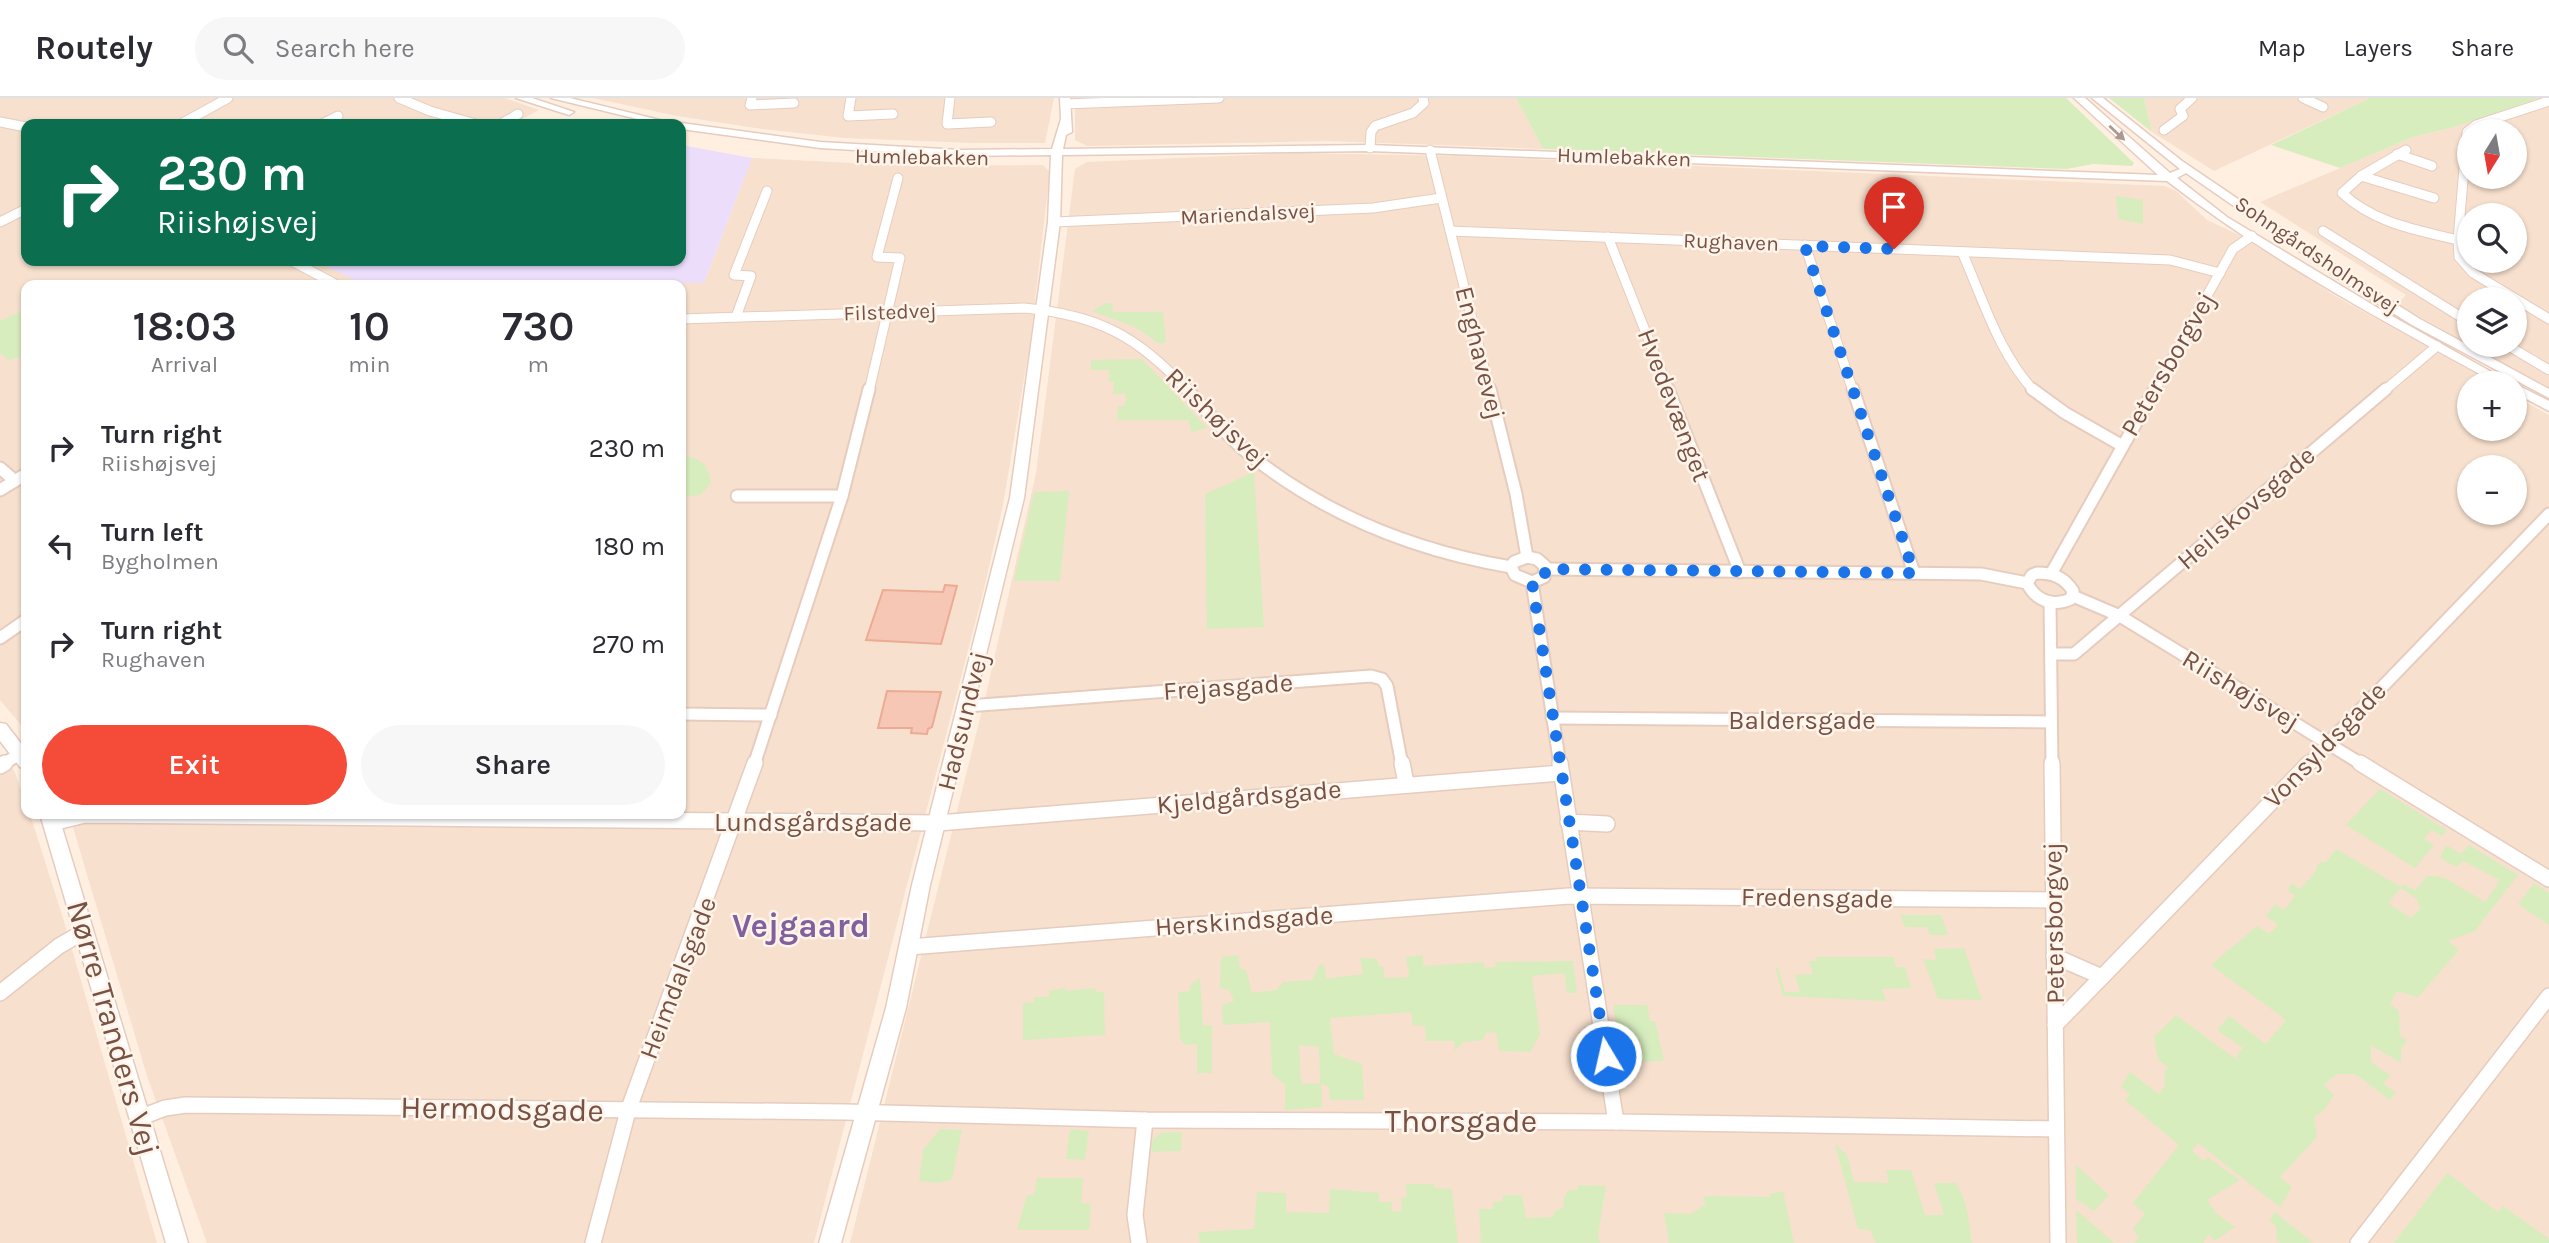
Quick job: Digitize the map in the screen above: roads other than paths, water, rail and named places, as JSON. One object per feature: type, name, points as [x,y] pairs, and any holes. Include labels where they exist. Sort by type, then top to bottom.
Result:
[{"type":"street","points":[[190,119],[228,98]]},
{"type":"street","points":[[399,98],[455,119]]},
{"type":"street","points":[[521,98],[601,119]]},
{"type":"street","points":[[556,98],[649,119]]},
{"type":"street","points":[[752,98],[750,105],[794,103]]},
{"type":"street","points":[[851,98],[848,116],[893,114]]},
{"type":"street","points":[[950,98],[947,124],[991,122]]},
{"type":"street","points":[[1065,101],[1219,98]]},
{"type":"street","points":[[1370,148],[1371,132],[1375,126],[1418,110],[1424,103],[1423,98]]},
{"type":"street","name":"Sohngårdsholmsvej","points":[[2079,98],[2164,174],[2252,236],[2483,371]]},
{"type":"street","points":[[2097,98],[2179,168]]},
{"type":"street","points":[[2164,130],[2183,116],[2180,109],[2192,98]]},
{"type":"street","points":[[2303,98],[2323,107]]},
{"type":"street","name":"Hadsundvej","points":[[830,1243],[895,1008],[920,885],[938,822],[1017,498],[1054,222],[1057,192],[1054,177],[1061,155],[1065,101]]},
{"type":"street","points":[[2461,203],[2467,132],[2476,125],[2549,101]]},
{"type":"street","points":[[510,119],[518,114]]},
{"type":"street","points":[[332,119],[338,116]]},
{"type":"street","points":[[0,122],[21,126]]},
{"type":"street","name":"Humlebakken","points":[[686,127],[767,139],[872,149],[960,153],[1111,157],[1164,150],[1370,148],[2084,175],[2164,174],[2179,168]]},
{"type":"street","name":"Humlebakken","points":[[686,137],[754,147],[864,157],[1061,155]]},
{"type":"street","name":"Enghavevej","points":[[1430,150],[1516,494],[1527,557]]},
{"type":"street","points":[[2432,166],[2401,152],[2361,176],[2342,193],[2352,205],[2391,223],[2457,240]]},
{"type":"street","name":"Sohngårdsholmsvej","points":[[2179,168],[2287,244],[2393,308],[2549,394]]},
{"type":"street","points":[[2361,176],[2434,198]]},
{"type":"street","points":[[889,312],[900,258],[877,257],[898,178]]},
{"type":"street","points":[[736,317],[751,276],[734,275],[767,191]]},
{"type":"street","name":"Mariendalsvej","points":[[1054,222],[1373,208],[1441,198]]},
{"type":"street","points":[[0,222],[21,212]]},
{"type":"street","name":"Rughaven","points":[[1450,231],[2170,260],[2220,273]]},
{"type":"street","points":[[2323,231],[2457,315]]},
{"type":"street","name":"Petersborgvej","points":[[2051,573],[2233,249],[2252,236]]},
{"type":"street","name":"Hvedevænget","points":[[1608,237],[1740,572]]},
{"type":"street","points":[[1805,246],[1914,573]]},
{"type":"street","points":[[1962,252],[2011,359],[2025,381],[2055,406],[2121,445]]},
{"type":"street","points":[[301,266],[328,280]]},
{"type":"street","points":[[2473,273],[2549,319]]},
{"type":"street","name":"Filstedvej","points":[[686,319],[1043,309]]},
{"type":"street","name":"Riishøjsvej","points":[[1043,309],[1080,317],[1130,337],[1151,353],[1247,452],[1278,475],[1334,509],[1418,544],[1467,559],[1511,567]]},
{"type":"street","name":"Heimdalsgade","points":[[593,1243],[628,1111],[736,821],[842,496],[889,312]]},
{"type":"street","name":"Heilskovsgade","points":[[2051,654],[2074,654],[2437,346]]},
{"type":"street","points":[[2527,357],[2549,370]]},
{"type":"street","points":[[2527,395],[2549,407]]},
{"type":"street","points":[[0,468],[15,481]]},
{"type":"street","points":[[0,490],[21,477]]},
{"type":"street","points":[[737,496],[842,496]]},
{"type":"street","name":"Vonsyldsgade","points":[[2055,1024],[2549,514]]},
{"type":"street","points":[[1527,557],[1541,562],[1546,569],[1544,577],[1532,582],[1518,578],[1511,567],[1518,559],[1527,557]]},
{"type":"street","points":[[1546,569],[1981,574],[2027,583],[2032,592],[2050,603],[2068,602],[2073,596],[2071,585],[2051,573],[2032,575],[2027,583]]},
{"type":"street","points":[[1532,582],[1616,1122]]},
{"type":"street","name":"Riishøjsvej","points":[[2073,596],[2120,616],[2549,879]]},
{"type":"street","name":"Petersborgvej","points":[[2050,603],[2058,1243]]},
{"type":"street","points":[[0,638],[21,623]]},
{"type":"street","name":"Frejasgade","points":[[967,706],[1371,676],[1382,679],[1387,685],[1406,783]]},
{"type":"street","points":[[686,714],[771,715]]},
{"type":"street","name":"Baldersgade","points":[[1552,718],[2051,722]]},
{"type":"street","points":[[0,729],[21,755]]},
{"type":"street","points":[[0,766],[21,758]]},
{"type":"street","name":"Kjeldgårdsgade","points":[[938,822],[1406,783],[1561,773]]},
{"type":"street","name":"Nørre Tranders Vej","points":[[51,819],[177,1243]]},
{"type":"street","name":"Lundsgårdsgade","points":[[583,819],[938,822]]},
{"type":"street","points":[[1568,822],[1607,824]]},
{"type":"street","name":"Fredensgade","points":[[1580,895],[2053,900]]},
{"type":"street","name":"Herskindsgade","points":[[909,947],[1580,895]]},
{"type":"street","points":[[0,993],[59,946],[85,931]]},
{"type":"street","points":[[2054,956],[2102,977]]},
{"type":"street","points":[[2358,1243],[2549,996]]},
{"type":"street","name":"Hermodsgade","points":[[139,1118],[165,1108],[186,1105],[867,1112]]},
{"type":"street","name":"Thorsgade","points":[[867,1112],[1145,1120],[1616,1122],[2056,1129]]},
{"type":"street","points":[[1139,1243],[1135,1215],[1145,1120]]},
{"type":"district","name":"Vejgaard","points":[[801,926]]}]
